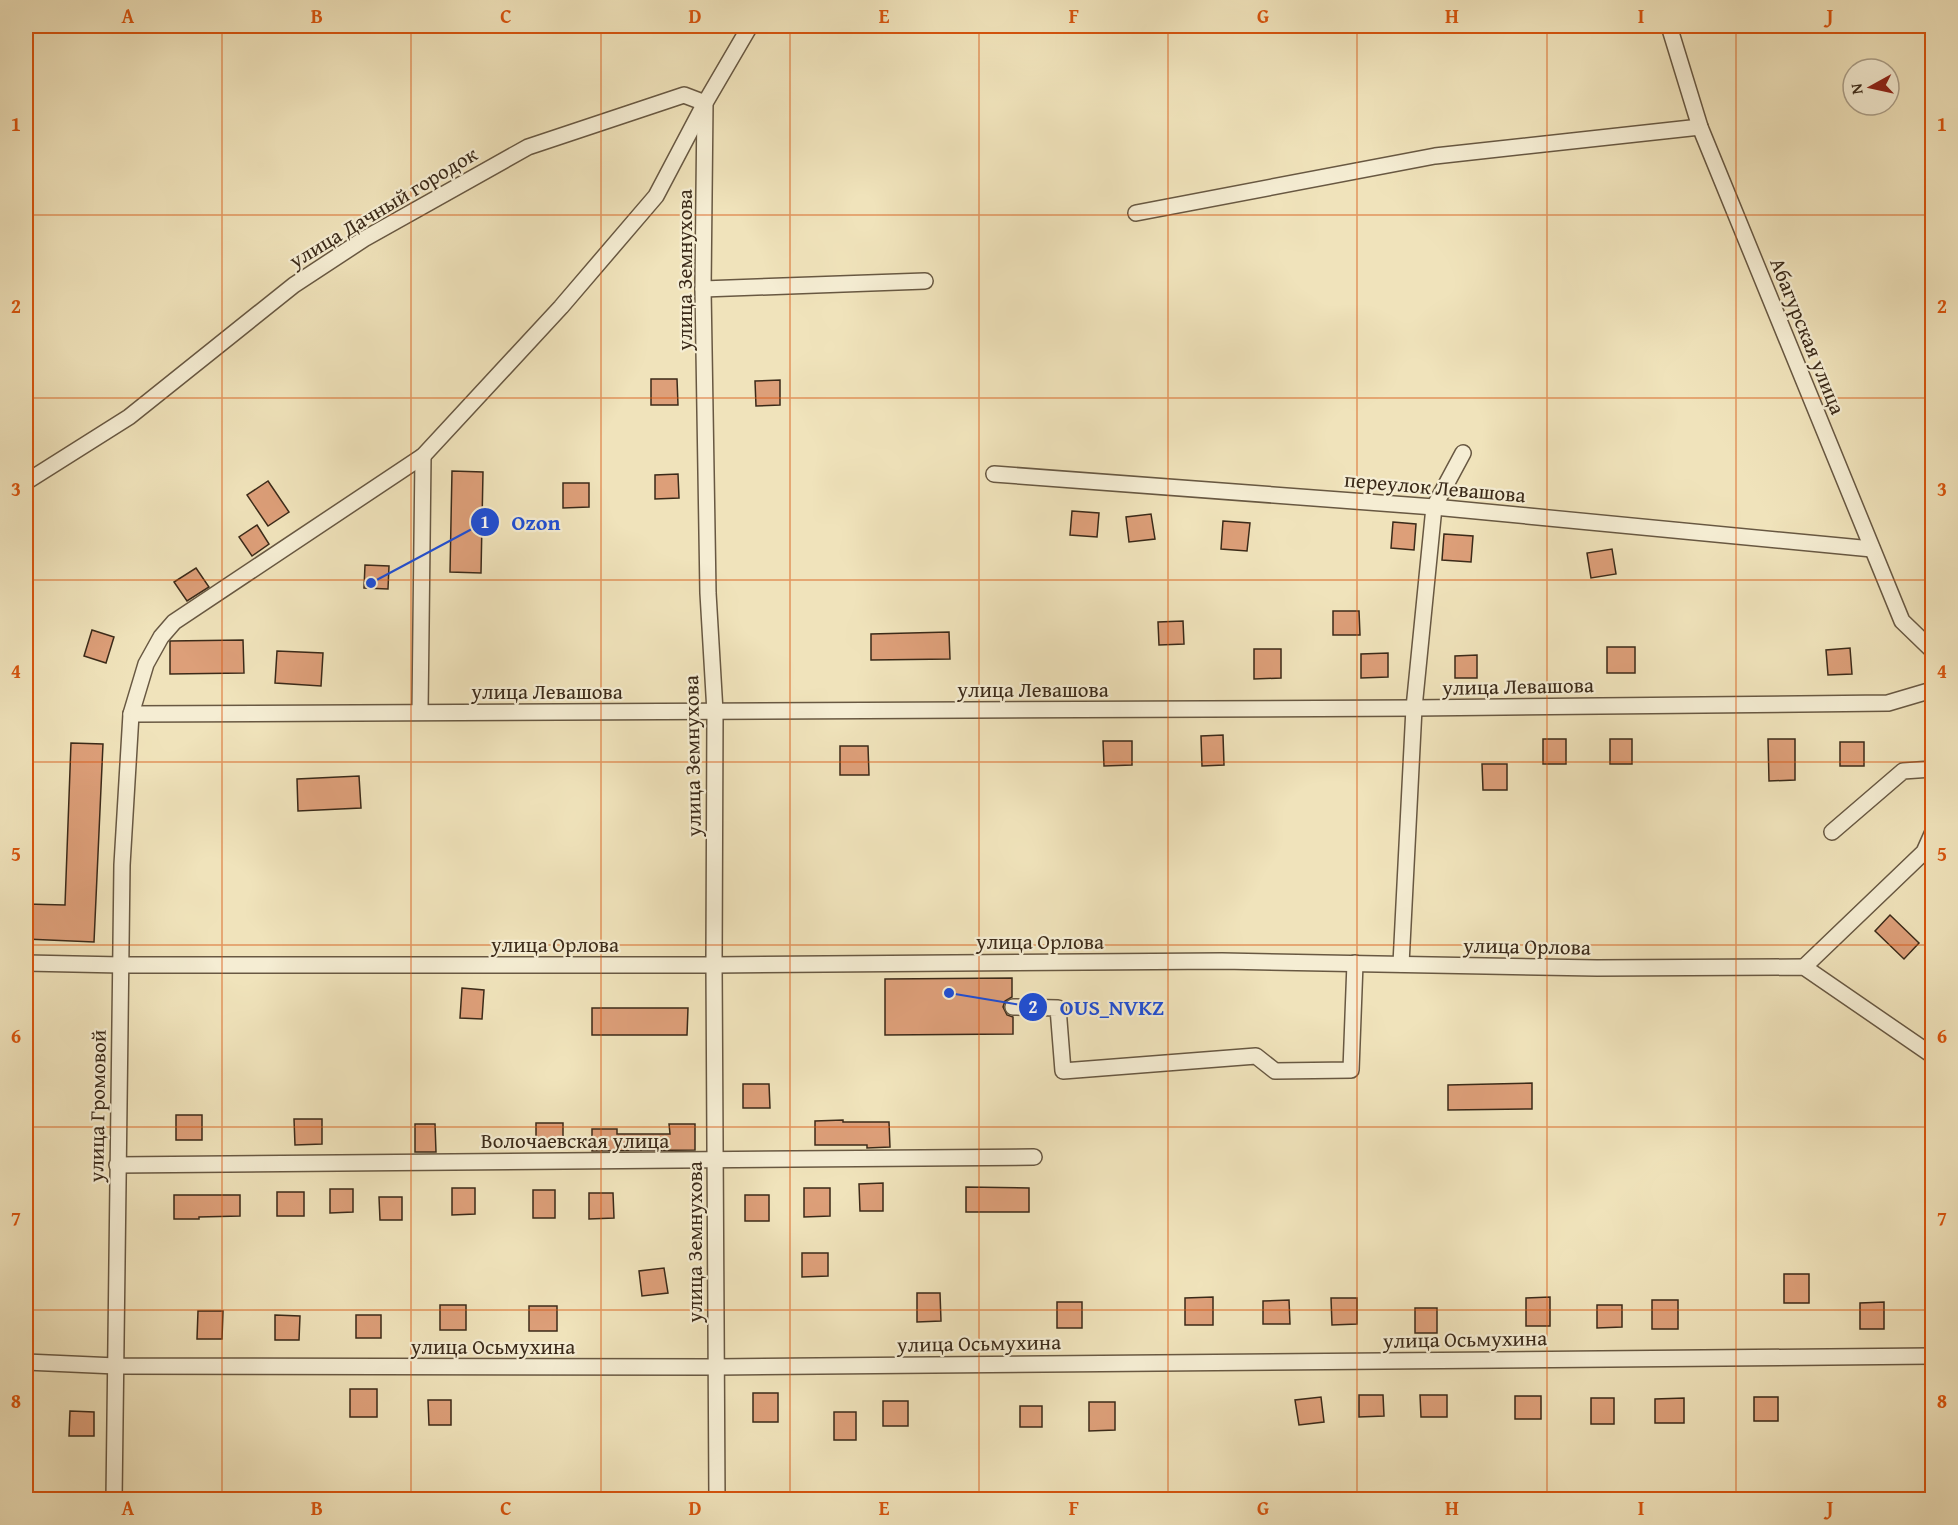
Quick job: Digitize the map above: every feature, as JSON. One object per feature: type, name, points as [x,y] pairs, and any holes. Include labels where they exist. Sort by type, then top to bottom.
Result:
[{"type":"street","name":"улица Земнухова","points":[[717,1500],[715,712],[708,593],[704,289],[705,103],[750,26]]},
{"type":"street","name":"Абагурская улица","points":[[1669,26],[1700,127],[1902,621],[1932,650]]},
{"type":"street","name":"улица Дачный городок","points":[[26,482],[129,417],[294,285],[364,239],[447,191],[528,147],[684,95],[705,103]]},
{"type":"street","name":"улица Громовой","points":[[114,1500],[122,865],[131,714],[146,664],[161,637],[174,622],[423,456],[538,332],[656,196],[705,103]]},
{"type":"street","points":[[1136,213],[1435,156],[1700,127]]},
{"type":"street","points":[[704,289],[925,281]]},
{"type":"street","points":[[1401,964],[1414,708],[1434,507],[1463,453]]},
{"type":"street","points":[[420,711],[423,456]]},
{"type":"street","name":"переулок Левашова","points":[[994,474],[1434,507],[1872,549]]},
{"type":"street","name":"улица Левашова","points":[[131,714],[1414,708],[1888,703],[1932,690]]},
{"type":"street","points":[[1832,832],[1904,771],[1932,769]]},
{"type":"street","points":[[1932,834],[1924,852],[1804,967],[1932,1056]]},
{"type":"street","name":"улица Орлова","points":[[26,963],[714,965],[1040,962],[1355,963],[1597,969],[1804,967]]},
{"type":"street","points":[[1012,1007],[1058,1008],[1063,1071],[1256,1056],[1275,1071],[1351,1070],[1355,963]]},
{"type":"street","name":"Волочаевская улица","points":[[117,1165],[1034,1157]]},
{"type":"street","name":"улица Осьмухина","points":[[26,1362],[116,1366],[716,1366],[1932,1356]]},
{"type":"building","points":[[651,379],[677,379],[678,405],[651,405]]},
{"type":"building","points":[[780,380],[780,405],[756,406],[755,381]]},
{"type":"building","points":[[452,471],[483,472],[481,573],[450,572]]},
{"type":"building","points":[[678,474],[679,498],[655,499],[655,475]]},
{"type":"building","points":[[268,481],[289,512],[268,526],[247,495]]},
{"type":"building","points":[[563,483],[589,483],[589,507],[563,508]]},
{"type":"building","points":[[1072,511],[1099,513],[1097,537],[1070,535]]},
{"type":"building","points":[[1151,514],[1155,539],[1129,542],[1126,517]]},
{"type":"building","points":[[1223,521],[1250,523],[1247,551],[1221,549]]},
{"type":"building","points":[[1393,522],[1416,524],[1414,550],[1391,548]]},
{"type":"building","points":[[257,525],[269,544],[252,556],[239,537]]},
{"type":"building","points":[[1444,534],[1473,536],[1471,562],[1442,560]]},
{"type":"building","points":[[1612,549],[1616,574],[1591,578],[1587,553]]},
{"type":"building","points":[[365,565],[389,566],[388,589],[364,588]]},
{"type":"building","points":[[196,568],[209,587],[187,601],[174,582]]},
{"type":"building","points":[[1333,611],[1359,611],[1360,635],[1333,635]]},
{"type":"building","points":[[1183,621],[1184,644],[1159,645],[1158,622]]},
{"type":"building","points":[[92,630],[114,637],[106,663],[84,656]]},
{"type":"building","points":[[949,632],[950,659],[871,660],[871,634]]},
{"type":"building","points":[[243,640],[244,673],[170,674],[170,641]]},
{"type":"building","points":[[1607,647],[1635,647],[1635,673],[1607,673]]},
{"type":"building","points":[[1850,648],[1852,674],[1828,675],[1826,650]]},
{"type":"building","points":[[1254,649],[1281,649],[1281,678],[1254,679]]},
{"type":"building","points":[[277,651],[323,653],[321,686],[275,683]]},
{"type":"building","points":[[1388,653],[1388,677],[1361,678],[1361,654]]},
{"type":"building","points":[[1477,655],[1477,678],[1455,678],[1455,656]]},
{"type":"building","points":[[1223,735],[1224,765],[1202,766],[1201,736]]},
{"type":"building","points":[[1543,739],[1566,739],[1566,764],[1543,764]]},
{"type":"building","points":[[1610,739],[1632,739],[1632,764],[1610,764]]},
{"type":"building","points":[[1768,739],[1795,739],[1795,780],[1769,781]]},
{"type":"building","points":[[1103,741],[1132,741],[1132,765],[1104,766]]},
{"type":"building","points":[[1840,742],[1864,742],[1864,766],[1840,766]]},
{"type":"building","points":[[71,743],[103,744],[94,942],[26,939],[26,904],[65,905]]},
{"type":"building","points":[[840,746],[868,746],[869,775],[840,775]]},
{"type":"building","points":[[1482,764],[1507,764],[1507,790],[1483,790]]},
{"type":"building","points":[[359,776],[361,808],[298,811],[297,779]]},
{"type":"building","points":[[1890,915],[1919,943],[1904,959],[1875,931]]},
{"type":"building","points":[[1012,978],[1012,997],[1005,1001],[1003,1007],[1007,1015],[1013,1017],[1013,1034],[885,1035],[885,979]]},
{"type":"building","points":[[462,988],[484,990],[482,1019],[460,1018]]},
{"type":"building","points":[[592,1008],[688,1008],[687,1035],[592,1035]]},
{"type":"building","points":[[1532,1083],[1532,1109],[1448,1110],[1448,1085]]},
{"type":"building","points":[[743,1084],[769,1084],[770,1108],[743,1108]]},
{"type":"building","points":[[176,1115],[202,1115],[202,1140],[176,1140]]},
{"type":"building","points":[[294,1119],[322,1119],[322,1144],[295,1145]]},
{"type":"building","points":[[843,1120],[843,1122],[889,1122],[890,1147],[815,1145],[815,1121]]},
{"type":"building","points":[[536,1123],[563,1123],[563,1145],[536,1145]]},
{"type":"building","points":[[415,1124],[435,1124],[436,1152],[415,1152]]},
{"type":"building","points":[[669,1124],[695,1124],[695,1150],[592,1151],[592,1129],[617,1129],[617,1134],[670,1134]]},
{"type":"building","points":[[883,1183],[883,1211],[860,1211],[859,1184]]},
{"type":"building","points":[[966,1187],[1029,1188],[1029,1212],[966,1212]]},
{"type":"building","points":[[452,1188],[475,1188],[475,1214],[452,1215]]},
{"type":"building","points":[[804,1188],[830,1188],[830,1216],[804,1217]]},
{"type":"building","points":[[330,1189],[353,1189],[353,1212],[330,1213]]},
{"type":"building","points":[[533,1190],[555,1190],[555,1218],[533,1218]]},
{"type":"building","points":[[277,1192],[304,1192],[304,1216],[277,1216]]},
{"type":"building","points":[[589,1193],[613,1193],[614,1218],[589,1219]]},
{"type":"building","points":[[174,1195],[240,1195],[240,1216],[174,1219]]},
{"type":"building","points":[[745,1195],[769,1195],[769,1221],[745,1221]]},
{"type":"building","points":[[379,1197],[402,1197],[402,1220],[380,1220]]},
{"type":"building","points":[[802,1253],[828,1253],[828,1276],[802,1277]]},
{"type":"building","points":[[664,1268],[668,1293],[642,1296],[639,1271]]},
{"type":"building","points":[[1784,1274],[1809,1274],[1809,1303],[1784,1303]]},
{"type":"building","points":[[917,1293],[940,1293],[941,1321],[917,1322]]},
{"type":"building","points":[[1213,1297],[1213,1325],[1185,1325],[1185,1298]]},
{"type":"building","points":[[1550,1297],[1550,1326],[1526,1326],[1526,1298]]},
{"type":"building","points":[[1331,1298],[1357,1298],[1357,1324],[1332,1325]]},
{"type":"building","points":[[1289,1300],[1290,1324],[1263,1324],[1263,1301]]},
{"type":"building","points":[[1652,1300],[1678,1300],[1678,1329],[1652,1329]]},
{"type":"building","points":[[1057,1302],[1082,1302],[1082,1328],[1057,1328]]},
{"type":"building","points":[[1884,1302],[1884,1329],[1860,1329],[1860,1303]]},
{"type":"building","points":[[440,1305],[466,1305],[466,1330],[440,1330]]},
{"type":"building","points":[[1597,1305],[1622,1305],[1622,1327],[1597,1328]]},
{"type":"building","points":[[529,1306],[557,1306],[557,1331],[529,1331]]},
{"type":"building","points":[[1415,1308],[1437,1308],[1437,1333],[1415,1333]]},
{"type":"building","points":[[198,1311],[223,1311],[222,1339],[197,1339]]},
{"type":"building","points":[[275,1315],[300,1316],[299,1340],[275,1340]]},
{"type":"building","points":[[356,1315],[381,1315],[381,1338],[356,1338]]},
{"type":"building","points":[[350,1389],[377,1389],[377,1417],[350,1417]]},
{"type":"building","points":[[753,1393],[778,1393],[778,1422],[753,1422]]},
{"type":"building","points":[[1359,1395],[1383,1395],[1384,1416],[1359,1417]]},
{"type":"building","points":[[1420,1395],[1447,1395],[1447,1417],[1421,1417]]},
{"type":"building","points":[[1515,1396],[1541,1396],[1541,1419],[1515,1419]]},
{"type":"building","points":[[1321,1397],[1324,1422],[1299,1425],[1295,1400]]},
{"type":"building","points":[[1754,1397],[1778,1397],[1778,1421],[1754,1421]]},
{"type":"building","points":[[1591,1398],[1614,1398],[1614,1424],[1591,1424]]},
{"type":"building","points":[[1684,1398],[1684,1423],[1655,1423],[1655,1399]]},
{"type":"building","points":[[428,1400],[451,1400],[451,1425],[429,1425]]},
{"type":"building","points":[[883,1401],[908,1401],[908,1426],[883,1426]]},
{"type":"building","points":[[1089,1402],[1115,1402],[1115,1430],[1089,1431]]},
{"type":"building","points":[[1020,1406],[1042,1406],[1042,1427],[1020,1427]]},
{"type":"building","points":[[70,1411],[94,1412],[94,1436],[69,1436]]},
{"type":"building","points":[[834,1412],[856,1412],[856,1440],[834,1440]]},
{"type":"place","name":"Ozon","points":[[371,583]]},
{"type":"place","name":"OUS_NVKZ","points":[[949,993]]}]
